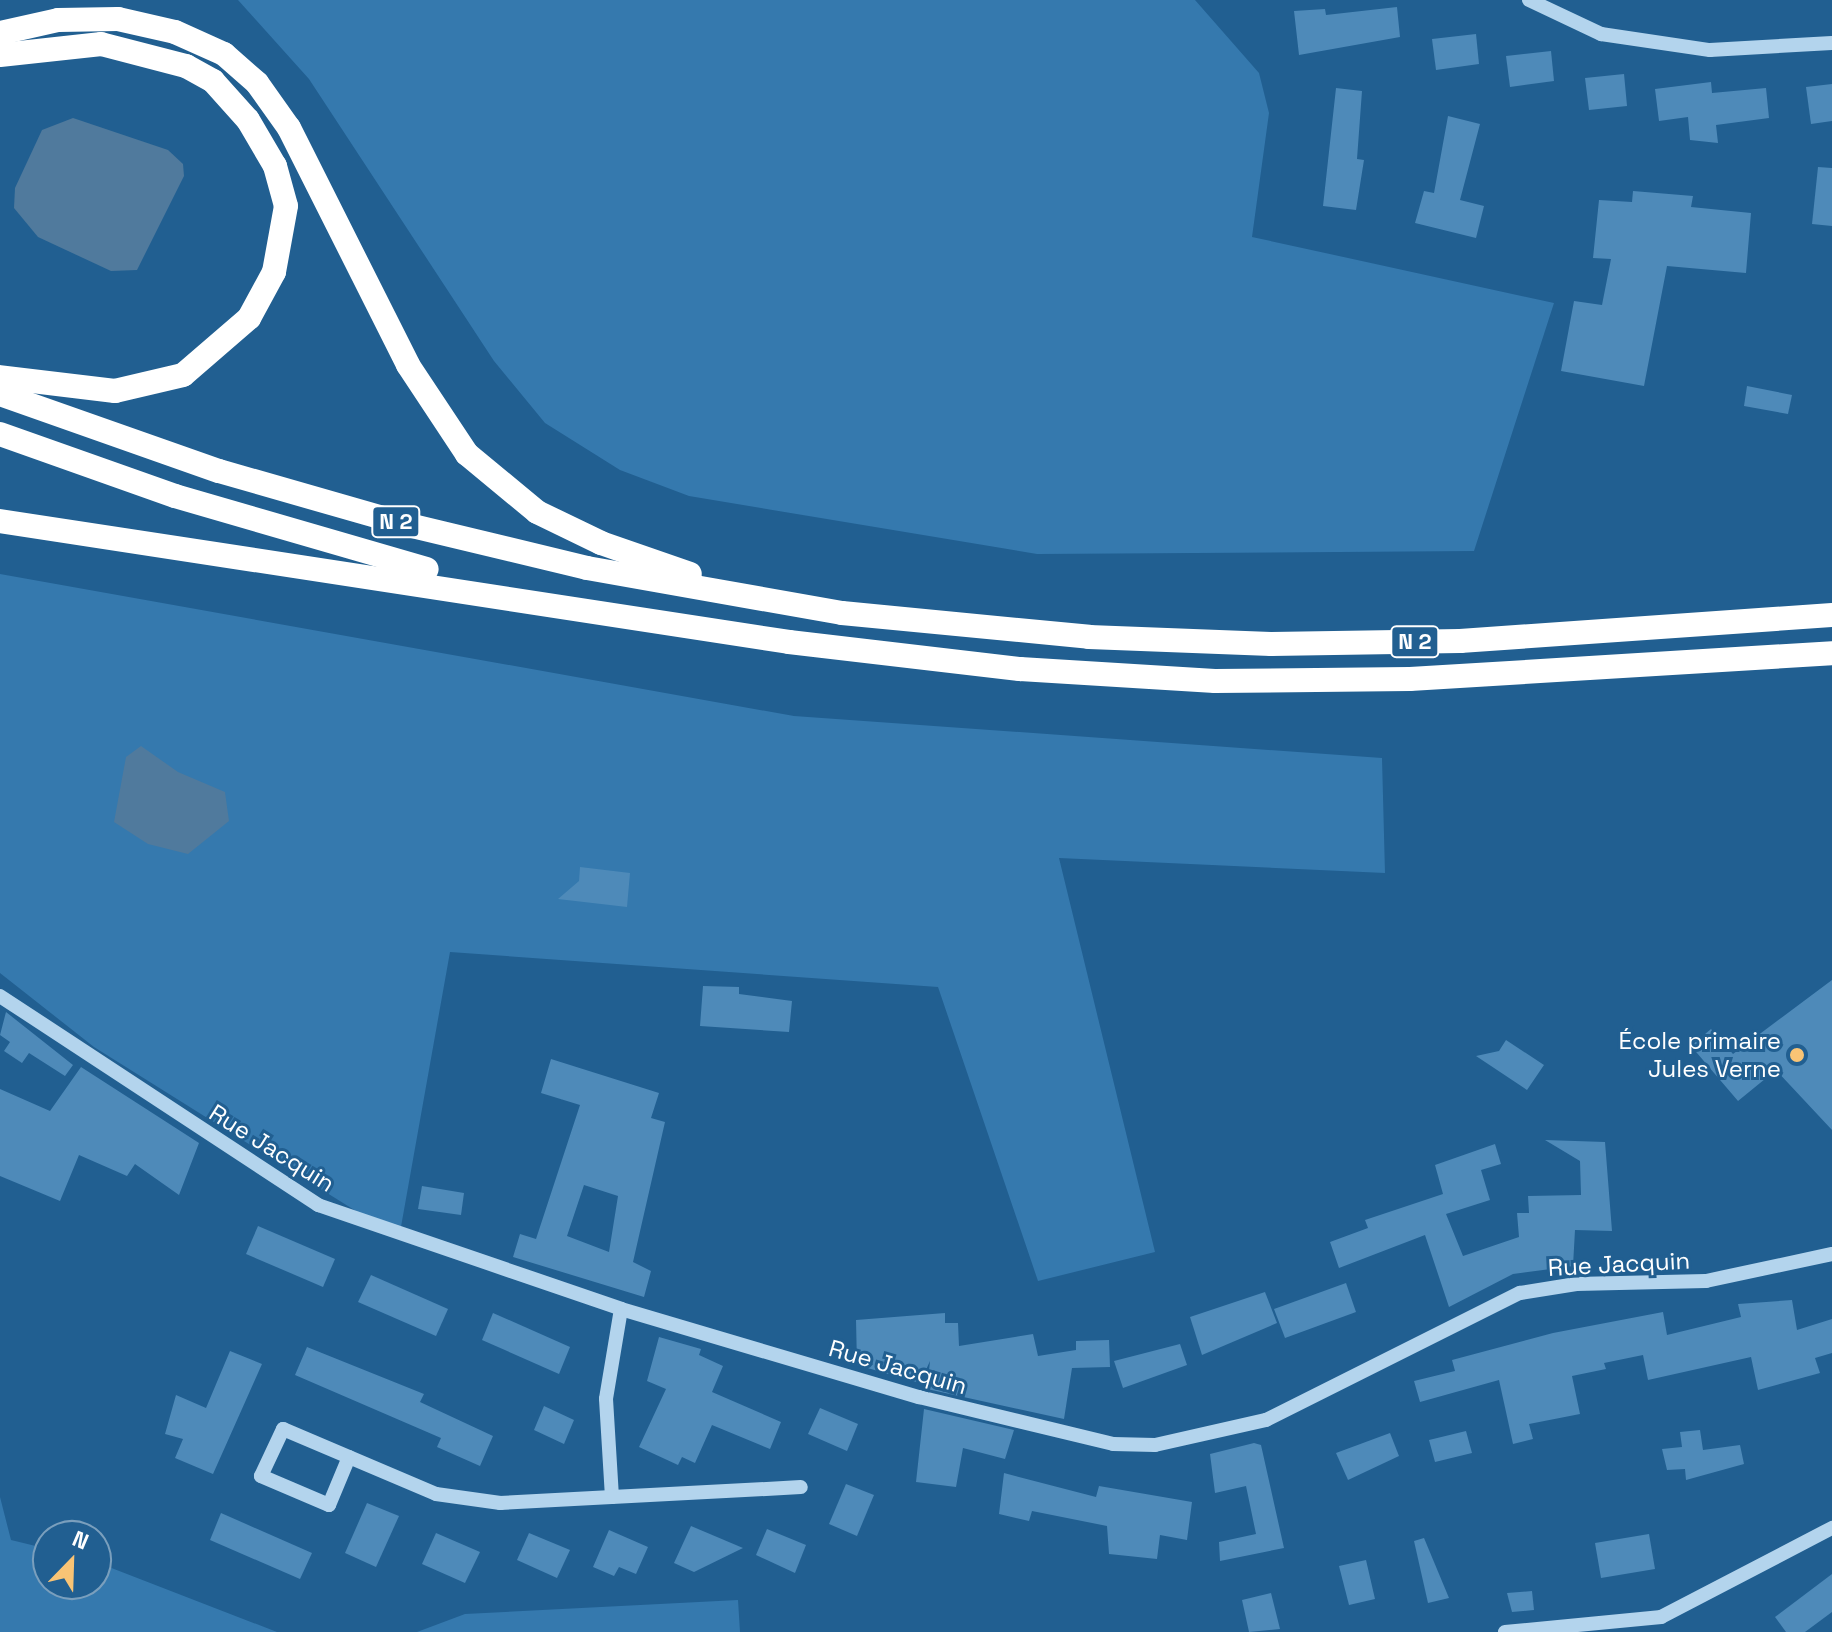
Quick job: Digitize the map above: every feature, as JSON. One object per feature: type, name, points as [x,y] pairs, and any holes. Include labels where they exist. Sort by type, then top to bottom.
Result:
[{"type":"highway","points":[[0,33],[58,20],[118,19],[175,32],[224,54],[270,98],[425,394],[488,476],[537,512],[601,543],[804,606]]},
{"type":"highway","points":[[0,55],[101,44],[186,66],[213,81],[248,120],[275,166],[286,206],[278,259],[249,318],[183,375],[115,391],[0,377]]},
{"type":"highway","name":"N 2","points":[[0,394],[219,471],[400,523],[587,568],[804,606],[997,630],[1271,644],[1474,641],[1832,615]]},
{"type":"highway","name":"N 2","points":[[0,434],[265,524],[589,608],[880,654],[1215,681],[1559,673],[1832,653]]},
{"type":"highway","points":[[0,521],[589,608]]},
{"type":"street","points":[[1529,0],[1601,34],[1694,48],[1832,43]]},
{"type":"street","name":"Rue Jacquin","points":[[0,996],[318,1205],[621,1309],[1024,1424],[1113,1444],[1155,1445],[1266,1420],[1520,1293],[1576,1284],[1706,1281],[1832,1254]]},
{"type":"street","points":[[612,1497],[606,1399],[621,1309]]},
{"type":"street","points":[[349,1457],[329,1505],[261,1476],[283,1429],[349,1457],[436,1494],[500,1503],[801,1487]]},
{"type":"street","points":[[1505,1632],[1661,1617],[1832,1528]]},
{"type":"shaded area","points":[[238,0],[1195,0],[1259,73],[1269,113],[1252,237],[1554,303],[1474,551],[1037,554],[689,496],[620,470],[545,423],[494,361],[309,79]]},
{"type":"shaded area","points":[[73,118],[168,150],[183,164],[184,176],[137,270],[111,271],[38,237],[14,208],[15,188],[42,130]]},
{"type":"shaded area","points":[[0,574],[794,716],[1382,758],[1385,873],[1059,858],[1155,1252],[1038,1281],[938,987],[450,952],[399,1238],[94,1047],[0,973]]},
{"type":"shaded area","points":[[141,746],[178,772],[225,792],[229,821],[188,854],[148,844],[114,822],[126,757]]},
{"type":"shaded area","points":[[0,1497],[11,1540],[32,1545],[32,1600],[112,1600],[112,1568],[277,1632],[0,1632]]},
{"type":"shaded area","points":[[738,1600],[740,1632],[417,1632],[465,1614]]},
{"type":"building","points":[[1397,7],[1400,37],[1299,55],[1294,11],[1325,9],[1326,15]]},
{"type":"building","points":[[1476,34],[1479,64],[1436,70],[1432,39]]},
{"type":"building","points":[[1551,51],[1554,81],[1510,87],[1506,56]]},
{"type":"building","points":[[1624,74],[1627,106],[1589,110],[1585,78]]},
{"type":"building","points":[[1711,82],[1712,93],[1766,88],[1769,118],[1716,125],[1718,143],[1690,140],[1688,117],[1659,121],[1655,89]]},
{"type":"building","points":[[1832,84],[1832,121],[1811,124],[1806,87]]},
{"type":"building","points":[[1336,88],[1362,91],[1357,159],[1364,160],[1356,210],[1323,206]]},
{"type":"building","points":[[1448,116],[1480,124],[1460,200],[1484,206],[1476,238],[1415,223],[1424,191],[1434,193]]},
{"type":"building","points":[[1818,167],[1832,168],[1832,226],[1812,224]]},
{"type":"building","points":[[1633,191],[1693,196],[1691,207],[1751,213],[1746,273],[1667,266],[1644,386],[1561,371],[1574,301],[1602,305],[1611,259],[1593,258],[1599,200],[1632,202]]},
{"type":"building","points":[[1747,386],[1792,395],[1788,414],[1744,406]]},
{"type":"building","points":[[580,867],[630,873],[627,907],[558,899],[579,881]]},
{"type":"building","name":"École primaire Jules Verne","points":[[1832,980],[1832,1130],[1776,1070],[1738,1101],[1691,1046],[1711,1029],[1733,1054]]},
{"type":"building","points":[[703,986],[739,987],[739,994],[792,1001],[789,1032],[700,1026]]},
{"type":"building","points":[[6,1012],[73,1065],[65,1076],[29,1053],[22,1063],[4,1051],[10,1042],[0,1035]]},
{"type":"building","points":[[1506,1040],[1544,1065],[1527,1090],[1476,1056],[1499,1051]]},
{"type":"building","points":[[551,1059],[659,1093],[651,1118],[665,1122],[633,1262],[651,1271],[644,1297],[513,1257],[520,1234],[536,1239],[580,1105],[541,1093]],"holes":[[[584,1185],[618,1196],[609,1252],[567,1236]]]},
{"type":"building","points":[[81,1067],[199,1143],[179,1195],[135,1164],[127,1176],[79,1155],[60,1201],[0,1176],[0,1089],[50,1111]]},
{"type":"building","points":[[1545,1140],[1605,1142],[1612,1231],[1575,1230],[1573,1266],[1513,1274],[1449,1307],[1425,1235],[1339,1268],[1330,1242],[1368,1228],[1365,1220],[1443,1194],[1435,1165],[1495,1144],[1501,1164],[1481,1170],[1490,1200],[1446,1214],[1463,1256],[1519,1237],[1517,1213],[1529,1213],[1528,1196],[1581,1195],[1580,1161]]},
{"type":"building","points":[[422,1186],[464,1193],[461,1215],[418,1209]]},
{"type":"building","points":[[258,1226],[335,1259],[323,1287],[246,1254]]},
{"type":"building","points":[[371,1275],[448,1309],[436,1336],[358,1302]]},
{"type":"building","points":[[1346,1283],[1356,1312],[1285,1338],[1274,1309]]},
{"type":"building","points":[[1265,1292],[1277,1323],[1202,1355],[1190,1317]]},
{"type":"building","points":[[1792,1300],[1797,1330],[1832,1319],[1832,1353],[1815,1358],[1820,1373],[1758,1390],[1751,1357],[1648,1380],[1643,1355],[1604,1363],[1606,1369],[1572,1376],[1580,1414],[1529,1424],[1533,1439],[1513,1444],[1499,1380],[1420,1402],[1414,1381],[1455,1371],[1452,1360],[1553,1333],[1663,1312],[1667,1335],[1741,1317],[1738,1304]]},
{"type":"building","points":[[493,1313],[570,1347],[559,1374],[482,1340]]},
{"type":"building","points":[[945,1313],[945,1323],[958,1323],[959,1346],[1033,1334],[1038,1356],[1076,1350],[1076,1341],[1109,1340],[1110,1367],[1072,1368],[1064,1419],[927,1389],[930,1361],[920,1383],[857,1365],[856,1320]]},
{"type":"building","points":[[659,1337],[701,1349],[699,1355],[723,1366],[712,1392],[781,1422],[770,1449],[712,1425],[695,1463],[682,1457],[678,1465],[639,1447],[666,1389],[647,1381]]},
{"type":"building","points":[[1180,1344],[1187,1365],[1123,1388],[1114,1361]]},
{"type":"building","points":[[307,1347],[424,1394],[420,1402],[493,1436],[480,1466],[437,1447],[441,1438],[295,1375]]},
{"type":"building","points":[[230,1351],[262,1364],[213,1474],[175,1458],[183,1439],[165,1434],[176,1395],[206,1408]]},
{"type":"building","points":[[544,1406],[574,1420],[564,1444],[534,1430]]},
{"type":"building","points":[[820,1408],[858,1424],[847,1451],[808,1434]]},
{"type":"building","points":[[924,1409],[1014,1430],[1005,1459],[963,1448],[956,1487],[916,1482]]},
{"type":"building","points":[[1700,1430],[1703,1450],[1740,1445],[1744,1464],[1686,1480],[1685,1469],[1667,1470],[1662,1449],[1682,1447],[1680,1432]]},
{"type":"building","points":[[1466,1431],[1472,1453],[1435,1462],[1429,1440]]},
{"type":"building","points":[[1390,1433],[1399,1456],[1348,1480],[1336,1453]]},
{"type":"building","points":[[1254,1443],[1261,1445],[1284,1548],[1220,1561],[1219,1542],[1256,1534],[1246,1486],[1215,1493],[1210,1454]]},
{"type":"building","points":[[1004,1473],[1096,1497],[1099,1486],[1192,1502],[1187,1540],[1160,1535],[1157,1559],[1109,1554],[1107,1526],[1032,1511],[1029,1521],[999,1514]]},
{"type":"building","points":[[846,1484],[874,1495],[857,1536],[829,1524]]},
{"type":"building","points":[[367,1503],[399,1516],[376,1567],[345,1553]]},
{"type":"building","points":[[221,1513],[312,1553],[300,1579],[210,1540]]},
{"type":"building","points":[[691,1526],[743,1548],[694,1572],[674,1563]]},
{"type":"building","points":[[767,1529],[806,1545],[795,1573],[756,1555]]},
{"type":"building","points":[[609,1530],[648,1547],[636,1574],[619,1567],[614,1576],[593,1567]]},
{"type":"building","points":[[436,1533],[480,1552],[465,1583],[422,1564]]},
{"type":"building","points":[[529,1533],[570,1550],[557,1578],[517,1560]]},
{"type":"building","points":[[1649,1534],[1655,1569],[1601,1578],[1595,1543]]},
{"type":"building","points":[[1424,1538],[1449,1598],[1428,1603],[1414,1541]]},
{"type":"building","points":[[1366,1560],[1375,1599],[1349,1605],[1339,1566]]},
{"type":"building","points":[[1832,1574],[1832,1612],[1805,1632],[1786,1632],[1775,1617]]},
{"type":"building","points":[[1532,1591],[1534,1610],[1512,1612],[1507,1593]]},
{"type":"building","points":[[1271,1593],[1280,1629],[1249,1632],[1242,1600]]},
{"type":"place","name":"École primaire Jules Verne","points":[[1797,1055]]}]
